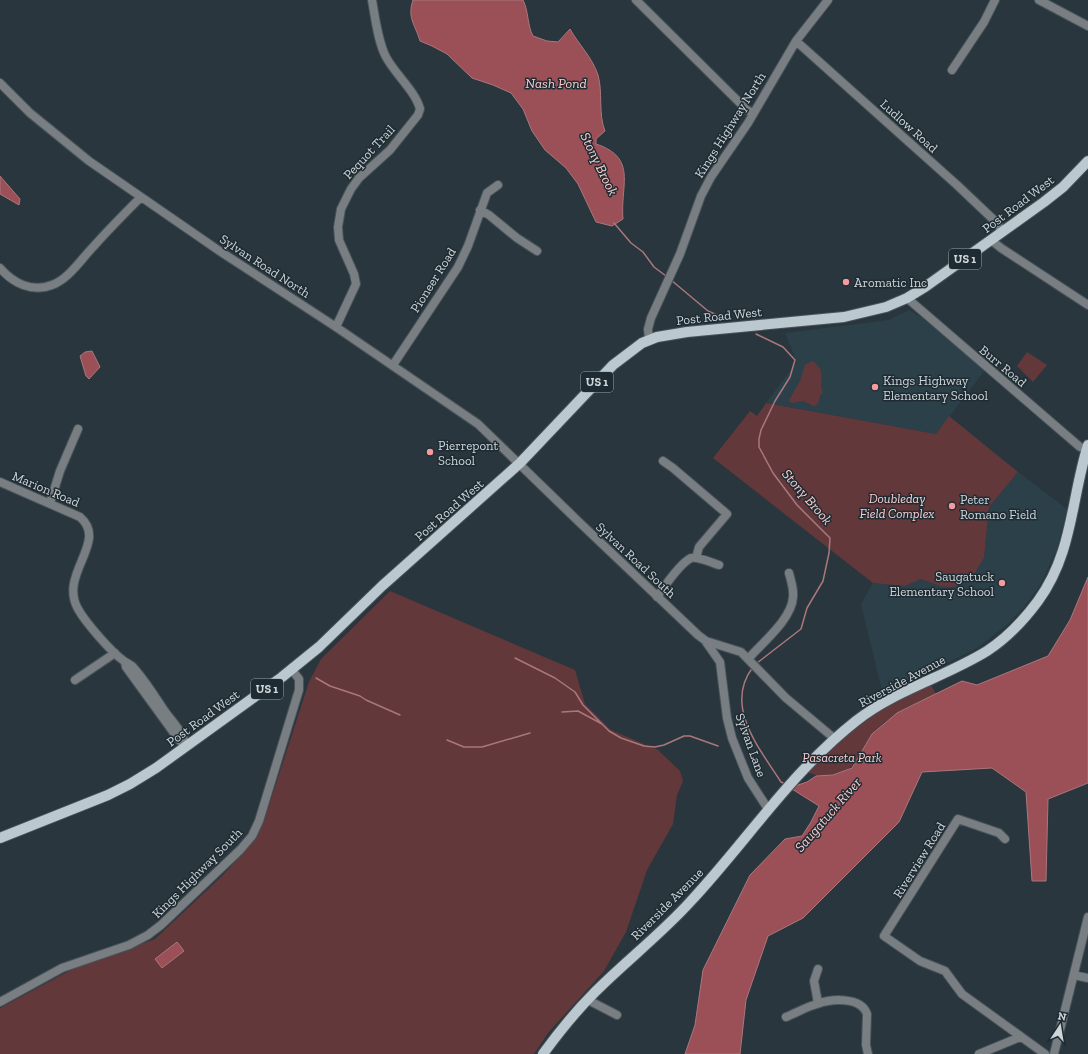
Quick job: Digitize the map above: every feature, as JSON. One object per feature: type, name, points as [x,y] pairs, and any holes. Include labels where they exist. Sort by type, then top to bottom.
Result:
[{"type":"main road","name":"Post Road West","points":[[0,838],[118,791],[150,772],[292,670],[520,463],[613,365],[636,347],[649,339],[687,332],[851,316],[882,309],[907,298],[992,240],[1063,187],[1088,161]]},
{"type":"main road","name":"Riverside Avenue","points":[[543,1054],[588,1000],[689,904],[788,785],[835,738],[856,721],[882,704],[988,650],[1011,632],[1028,615],[1047,588],[1061,560],[1068,536],[1087,447]]},
{"type":"street","name":"Pequot Trail","points":[[336,327],[356,284],[354,274],[339,240],[338,227],[341,209],[357,181],[390,150],[418,115],[420,109],[415,98],[385,56],[372,0]]},
{"type":"street","points":[[636,0],[747,110],[753,113]]},
{"type":"street","name":"Kings Highway North","points":[[649,339],[649,323],[687,237],[707,184],[753,113],[796,41],[828,0]]},
{"type":"street","points":[[952,70],[984,22],[996,0]]},
{"type":"street","points":[[1039,0],[1088,26]]},
{"type":"street","name":"Ludlow Road","points":[[796,41],[954,182],[995,221],[1003,232]]},
{"type":"street","name":"Sylvan Road North","points":[[0,83],[23,107],[89,161],[218,250],[336,327],[475,421],[520,463]]},
{"type":"street","name":"Pioneer Road","points":[[393,365],[458,267],[468,246],[487,193],[498,185]]},
{"type":"street","points":[[0,268],[13,281],[21,285],[35,288],[52,285],[60,280],[78,263],[141,197]]},
{"type":"street","points":[[480,210],[489,215],[537,252]]},
{"type":"street","points":[[992,240],[1001,248],[1088,305]]},
{"type":"street","name":"Burr Road","points":[[907,298],[1038,412],[1080,446],[1087,447]]},
{"type":"street","points":[[50,503],[60,471],[78,428]]},
{"type":"street","points":[[663,461],[727,514],[699,547],[696,558]]},
{"type":"street","name":"Sylvan Road South","points":[[520,463],[657,597],[706,641],[737,650],[750,661],[786,698],[835,738]]},
{"type":"street","name":"Marion Road","points":[[0,482],[80,517],[89,526],[90,538],[74,579],[73,597],[86,621],[125,662],[126,668],[176,737],[186,746]]},
{"type":"street","points":[[657,597],[684,564],[691,558],[696,558],[719,565]]},
{"type":"street","points":[[750,661],[780,625],[789,611],[793,599],[789,573]]},
{"type":"street","name":"Sylvan Lane","points":[[706,641],[720,662],[729,729],[748,778],[768,809]]},
{"type":"street","name":"Sylvan Road South","points":[[720,662],[722,654],[727,651],[750,661]]},
{"type":"street","points":[[75,680],[116,653]]},
{"type":"street","name":"Kings Highway South","points":[[0,1002],[66,966],[129,945],[148,935],[172,915],[248,841],[261,817],[299,690],[299,679],[292,670]]},
{"type":"street","name":"Riverview Road","points":[[1006,838],[999,833],[958,819],[884,936],[920,961],[945,971],[962,994],[1020,1037]]},
{"type":"street","points":[[1054,1054],[1088,917]]},
{"type":"street","points":[[818,969],[814,981],[818,1003]]},
{"type":"street","points":[[1074,975],[1088,978]]},
{"type":"street","points":[[588,1000],[617,1015]]},
{"type":"street","points":[[786,1017],[818,1003],[851,1001],[859,1004],[866,1010],[866,1045],[868,1054]]},
{"type":"street","points":[[979,1054],[1020,1037],[1045,1054]]},
{"type":"shaded area","name":"Kings Highway Elementary School","points":[[909,310],[922,318],[985,370],[936,434],[766,403],[797,362],[785,333],[889,320]]},
{"type":"shaded area","name":"Saugatuck Elementary School","points":[[1018,472],[1067,509],[1057,549],[1039,587],[1023,608],[1008,624],[977,648],[883,695],[861,604],[873,583],[905,586],[921,579],[940,586],[957,586],[964,583],[984,558],[989,507]]},
{"type":"green space","points":[[1027,352],[1047,365],[1033,382],[1017,366]]},
{"type":"green space","points":[[812,361],[820,369],[822,377],[821,385],[823,393],[820,395],[818,404],[814,406],[803,401],[791,403],[789,400],[800,381],[805,365]]},
{"type":"green space","name":"Doubleday Field Complex","points":[[766,403],[936,434],[949,416],[1018,472],[989,507],[984,558],[973,576],[957,586],[949,587],[940,586],[921,579],[905,586],[873,583],[713,458],[750,411],[757,416]]},
{"type":"green space","points":[[390,591],[575,670],[585,704],[611,730],[658,750],[680,771],[683,781],[677,795],[673,824],[647,870],[626,932],[604,971],[548,1033],[534,1054],[0,1054],[0,1008],[71,970],[155,939],[221,877],[247,849],[264,821],[309,682],[321,659]]},
{"type":"green space","name":"Pasacreta Park","points":[[931,685],[936,694],[893,716],[878,728],[867,741],[852,766],[847,770],[824,776],[807,772],[856,728],[878,712],[894,702]]},
{"type":"water","name":"Nash Pond","points":[[413,0],[523,0],[533,36],[547,41],[558,42],[570,29],[592,62],[598,75],[602,117],[605,131],[596,139],[596,144],[609,150],[618,157],[622,165],[624,174],[623,219],[612,226],[596,222],[578,184],[566,168],[545,150],[532,131],[523,109],[511,93],[472,78],[447,54],[420,41],[411,16],[411,6]]},
{"type":"water","points":[[0,176],[20,199],[19,205],[0,194]]},
{"type":"water","points":[[92,351],[100,367],[89,379],[86,376],[80,356],[85,352]]},
{"type":"water","name":"Saugatuck River","points":[[1088,577],[1088,783],[1048,799],[1046,881],[1032,881],[1026,792],[992,768],[922,772],[899,822],[803,918],[768,936],[746,1000],[740,1054],[685,1054],[695,1025],[703,970],[750,875],[785,839],[802,836],[819,806],[792,789],[795,786],[807,782],[816,776],[833,775],[852,768],[872,734],[897,713],[962,681],[977,685],[1048,656],[1070,620]]},
{"type":"water","points":[[177,942],[184,951],[162,968],[155,959]]},
{"type":"waterway","name":"Stony Brook","points":[[614,223],[631,243],[643,252],[654,267],[666,276]]},
{"type":"waterway","name":"Stony Brook","points":[[671,280],[708,311],[726,319]]},
{"type":"waterway","name":"Stony Brook","points":[[756,334],[783,347],[795,360],[790,377],[775,401],[761,430],[759,447],[773,473],[797,505],[830,538],[829,553],[823,581],[807,608],[801,629],[757,663]]},
{"type":"waterway","points":[[515,658],[555,678],[575,692],[583,705],[609,731],[621,738],[644,746],[655,747],[664,745],[684,736],[690,736],[718,746]]},
{"type":"waterway","name":"Stony Brook","points":[[753,667],[745,682],[742,697],[743,712],[755,741],[781,782],[785,784]]},
{"type":"waterway","points":[[316,678],[330,686],[360,696],[400,715]]},
{"type":"waterway","points":[[562,712],[578,711],[602,724]]},
{"type":"waterway","points":[[447,740],[464,747],[482,747],[530,733]]},
{"type":"place","name":"Aromatic Inc","points":[[846,282]]},
{"type":"place","name":"Kings Highway Elementary School","points":[[875,387]]},
{"type":"place","name":"Pierrepont School","points":[[430,452]]},
{"type":"place","name":"Peter Romano Field","points":[[952,506]]},
{"type":"place","name":"Saugatuck Elementary School","points":[[1002,583]]}]
